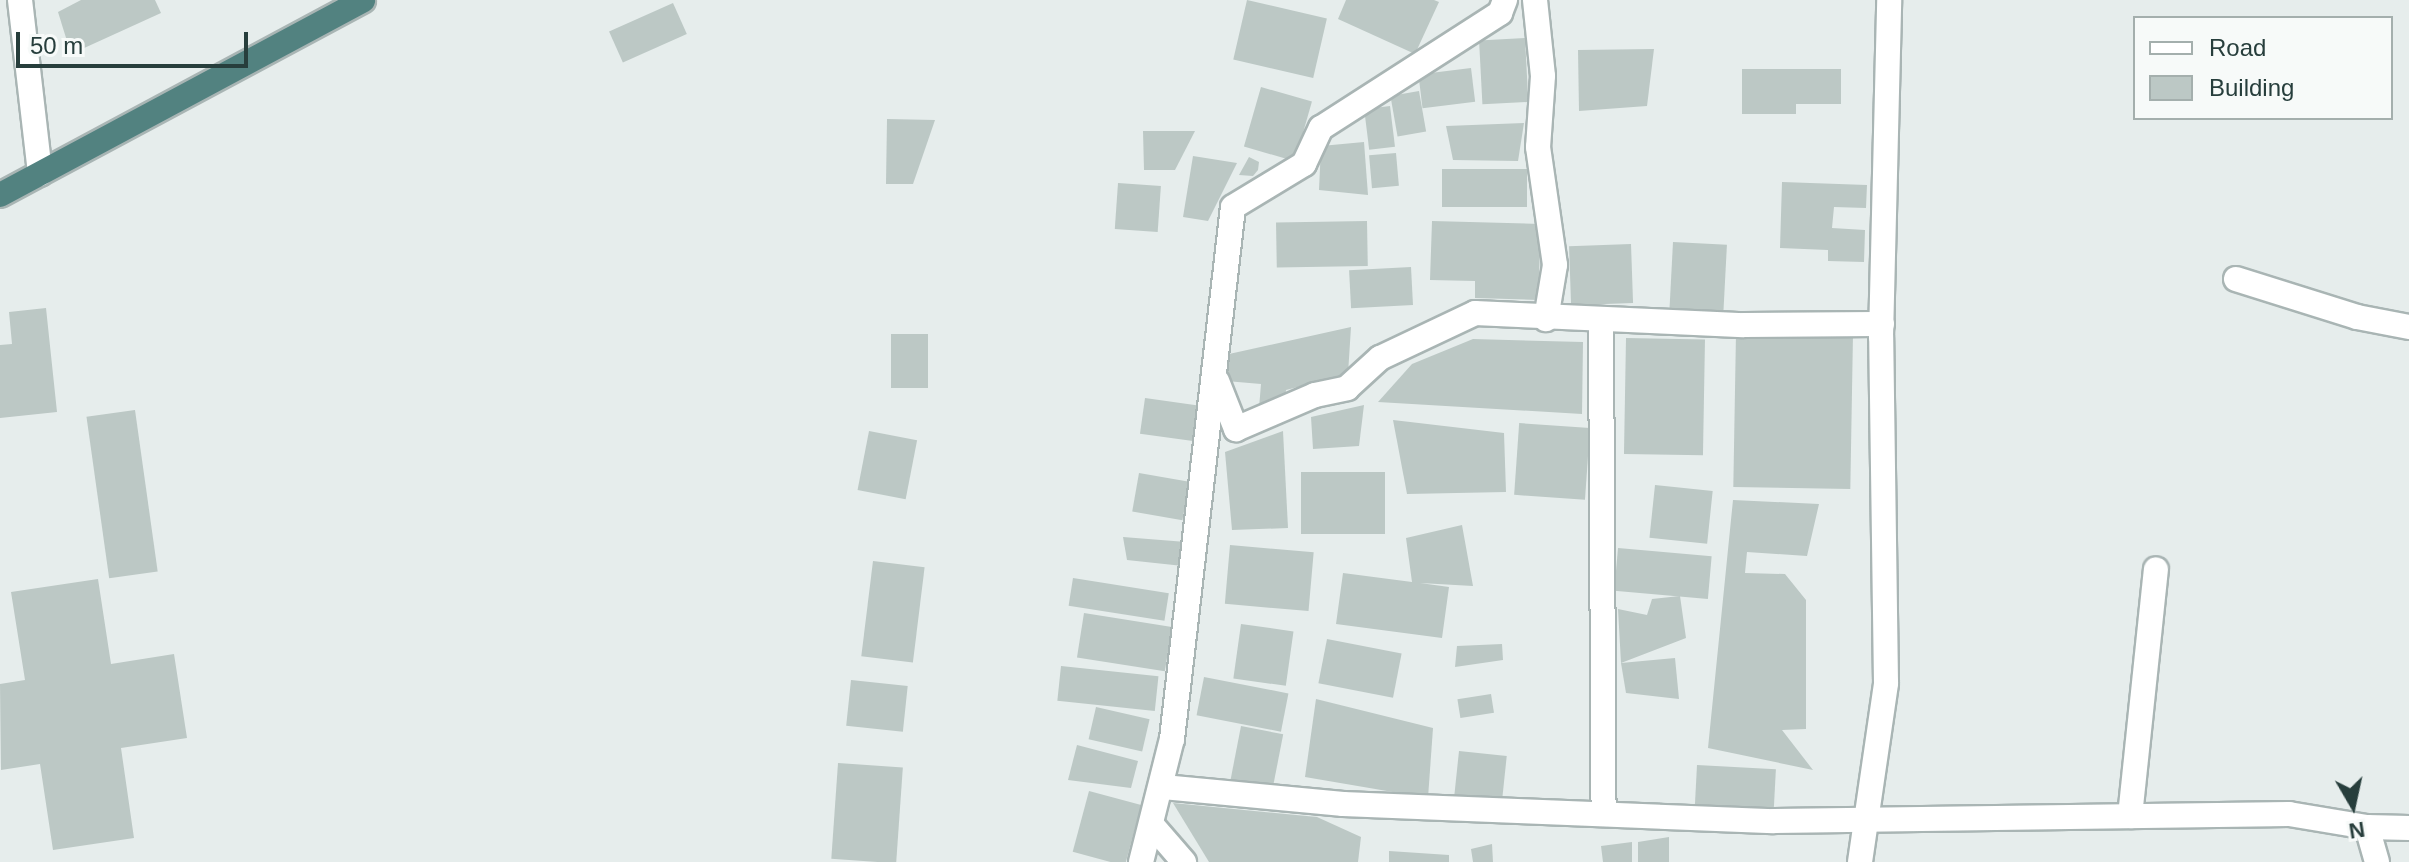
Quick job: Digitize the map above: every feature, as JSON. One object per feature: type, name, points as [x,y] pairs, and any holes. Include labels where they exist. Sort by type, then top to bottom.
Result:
[{"type":"highway","points":[[0,195],[363,0]]},
{"type":"street","points":[[20,0],[40,174]]},
{"type":"street","points":[[1141,862],[1163,787],[1233,207],[1304,164],[1321,128],[1500,13],[1505,0]]},
{"type":"street","points":[[1535,0],[1543,76],[1538,147],[1555,265],[1546,319]]},
{"type":"street","points":[[1860,862],[1862,822],[1886,683],[1882,324],[1889,0]]},
{"type":"street","points":[[2236,279],[2357,317],[2409,327]]},
{"type":"street","points":[[1215,375],[1236,429],[1315,395],[1347,388],[1380,358],[1475,313],[1546,319],[1882,324]]},
{"type":"street","points":[[1601,320],[1604,812]]},
{"type":"street","points":[[2130,816],[2156,569]]},
{"type":"street","points":[[1163,787],[1343,804],[1862,822],[2289,814],[2367,827],[2409,828]]},
{"type":"street","points":[[1152,825],[1184,862]]},
{"type":"street","points":[[2367,827],[2377,862]]},
{"type":"building","points":[[81,0],[155,0],[161,13],[71,54],[58,12]]},
{"type":"building","points":[[1247,0],[1327,18],[1313,78],[1233,59]]},
{"type":"building","points":[[1346,0],[1439,2],[1415,54],[1338,19]]},
{"type":"building","points":[[673,3],[687,34],[623,63],[609,31]]},
{"type":"building","points":[[1525,38],[1528,102],[1482,104],[1479,40]]},
{"type":"building","points":[[1654,49],[1647,106],[1579,111],[1578,50]]},
{"type":"building","points":[[1471,68],[1475,102],[1423,108],[1418,74]]},
{"type":"building","points":[[1742,69],[1841,69],[1841,104],[1796,104],[1796,114],[1742,114]]},
{"type":"building","points":[[1261,87],[1312,102],[1295,161],[1244,147]]},
{"type":"building","points":[[1419,91],[1426,131],[1398,136],[1390,96]]},
{"type":"building","points":[[1390,106],[1395,147],[1369,150],[1364,109]]},
{"type":"building","points":[[887,119],[935,120],[913,184],[886,184]]},
{"type":"building","points":[[1524,123],[1518,161],[1453,160],[1446,126]]},
{"type":"building","points":[[1143,131],[1195,131],[1175,170],[1144,170]]},
{"type":"building","points":[[1364,142],[1368,195],[1319,190],[1321,146]]},
{"type":"building","points":[[1396,153],[1399,186],[1372,188],[1369,155]]},
{"type":"building","points":[[1193,156],[1237,163],[1208,221],[1183,217]]},
{"type":"building","points":[[1249,157],[1259,162],[1258,170],[1253,176],[1239,175]]},
{"type":"building","points":[[1442,169],[1527,169],[1527,207],[1442,207]]},
{"type":"building","points":[[1782,182],[1867,185],[1866,208],[1834,207],[1832,228],[1865,230],[1864,262],[1828,261],[1828,250],[1780,248]]},
{"type":"building","points":[[1118,183],[1161,186],[1158,232],[1115,229]]},
{"type":"building","points":[[1367,221],[1368,266],[1277,268],[1276,223]]},
{"type":"building","points":[[1432,221],[1541,224],[1538,300],[1475,298],[1475,281],[1430,280]]},
{"type":"building","points":[[1673,242],[1727,245],[1723,316],[1669,313]]},
{"type":"building","points":[[1631,244],[1633,303],[1571,305],[1569,246]]},
{"type":"building","points":[[1411,267],[1413,305],[1351,308],[1349,270]]},
{"type":"building","points":[[46,308],[57,412],[0,418],[0,345],[12,344],[9,312]]},
{"type":"building","points":[[1351,327],[1348,374],[1286,390],[1285,401],[1259,408],[1261,384],[1226,381],[1229,354]]},
{"type":"building","points":[[1736,333],[1853,335],[1850,489],[1733,487]]},
{"type":"building","points":[[891,334],[928,334],[928,388],[891,388]]},
{"type":"building","points":[[1626,338],[1705,339],[1703,455],[1624,454]]},
{"type":"building","points":[[1473,339],[1583,342],[1582,414],[1378,402],[1412,364]]},
{"type":"building","points":[[1145,398],[1203,406],[1198,442],[1140,434]]},
{"type":"building","points":[[1364,405],[1359,446],[1313,449],[1311,417]]},
{"type":"building","points":[[135,410],[158,571],[109,578],[86,417]]},
{"type":"building","points":[[1393,420],[1504,433],[1506,492],[1407,494]]},
{"type":"building","points":[[1519,423],[1590,428],[1585,500],[1514,495]]},
{"type":"building","points":[[869,431],[917,440],[906,499],[858,490]]},
{"type":"building","points":[[1283,431],[1288,528],[1232,530],[1225,452]]},
{"type":"building","points":[[1301,472],[1385,472],[1385,534],[1301,534]]},
{"type":"building","points":[[1139,473],[1189,482],[1182,520],[1132,511]]},
{"type":"building","points":[[1655,485],[1713,491],[1707,544],[1649,538]]},
{"type":"building","points":[[1733,500],[1819,504],[1807,556],[1747,552],[1745,573],[1785,574],[1806,600],[1806,729],[1782,730],[1813,770],[1708,748]]},
{"type":"building","points":[[1462,525],[1473,586],[1420,583],[1449,587],[1442,638],[1336,624],[1343,573],[1412,582],[1406,538]]},
{"type":"building","points":[[1123,537],[1186,542],[1183,566],[1127,560]]},
{"type":"building","points":[[1230,545],[1314,552],[1309,611],[1225,604]]},
{"type":"building","points":[[1618,548],[1712,556],[1708,599],[1614,591]]},
{"type":"building","points":[[873,561],[925,567],[913,663],[861,656]]},
{"type":"building","points":[[1073,578],[1169,593],[1164,621],[1069,606]]},
{"type":"building","points":[[98,579],[111,664],[174,654],[187,738],[121,748],[134,838],[53,850],[40,764],[1,770],[0,684],[25,680],[11,592]]},
{"type":"building","points":[[1680,596],[1686,638],[1621,663],[1618,609],[1647,615],[1652,599]]},
{"type":"building","points":[[1084,613],[1172,627],[1165,671],[1077,657]]},
{"type":"building","points":[[1241,624],[1293,631],[1286,686],[1233,678]]},
{"type":"building","points":[[1327,639],[1402,654],[1393,698],[1318,683]]},
{"type":"building","points":[[1502,644],[1503,660],[1455,667],[1457,646]]},
{"type":"building","points":[[1675,658],[1679,699],[1626,693],[1621,663]]},
{"type":"building","points":[[1061,666],[1158,676],[1155,711],[1057,701]]},
{"type":"building","points":[[1204,677],[1288,693],[1281,732],[1197,715]]},
{"type":"building","points":[[851,680],[908,686],[903,732],[846,726]]},
{"type":"building","points":[[1491,694],[1494,713],[1460,718],[1457,699]]},
{"type":"building","points":[[1316,699],[1433,728],[1428,798],[1305,777]]},
{"type":"building","points":[[1096,707],[1150,719],[1142,752],[1089,739]]},
{"type":"building","points":[[1241,726],[1283,734],[1272,793],[1230,785]]},
{"type":"building","points":[[1077,745],[1138,761],[1131,788],[1068,780]]},
{"type":"building","points":[[1459,751],[1507,756],[1502,801],[1454,796]]},
{"type":"building","points":[[838,763],[903,768],[896,862],[831,859]]},
{"type":"building","points":[[1697,765],[1776,769],[1774,813],[1695,809]]},
{"type":"building","points":[[1089,791],[1141,805],[1126,862],[1111,862],[1073,852]]},
{"type":"building","points":[[1173,803],[1317,817],[1361,837],[1358,862],[1209,862]]},
{"type":"building","points":[[1669,837],[1669,862],[1638,862],[1638,842]]},
{"type":"building","points":[[1632,842],[1632,862],[1603,862],[1601,846]]},
{"type":"building","points":[[1492,844],[1493,862],[1473,862],[1471,849]]},
{"type":"building","points":[[1389,851],[1449,855],[1449,862],[1389,862]]}]
